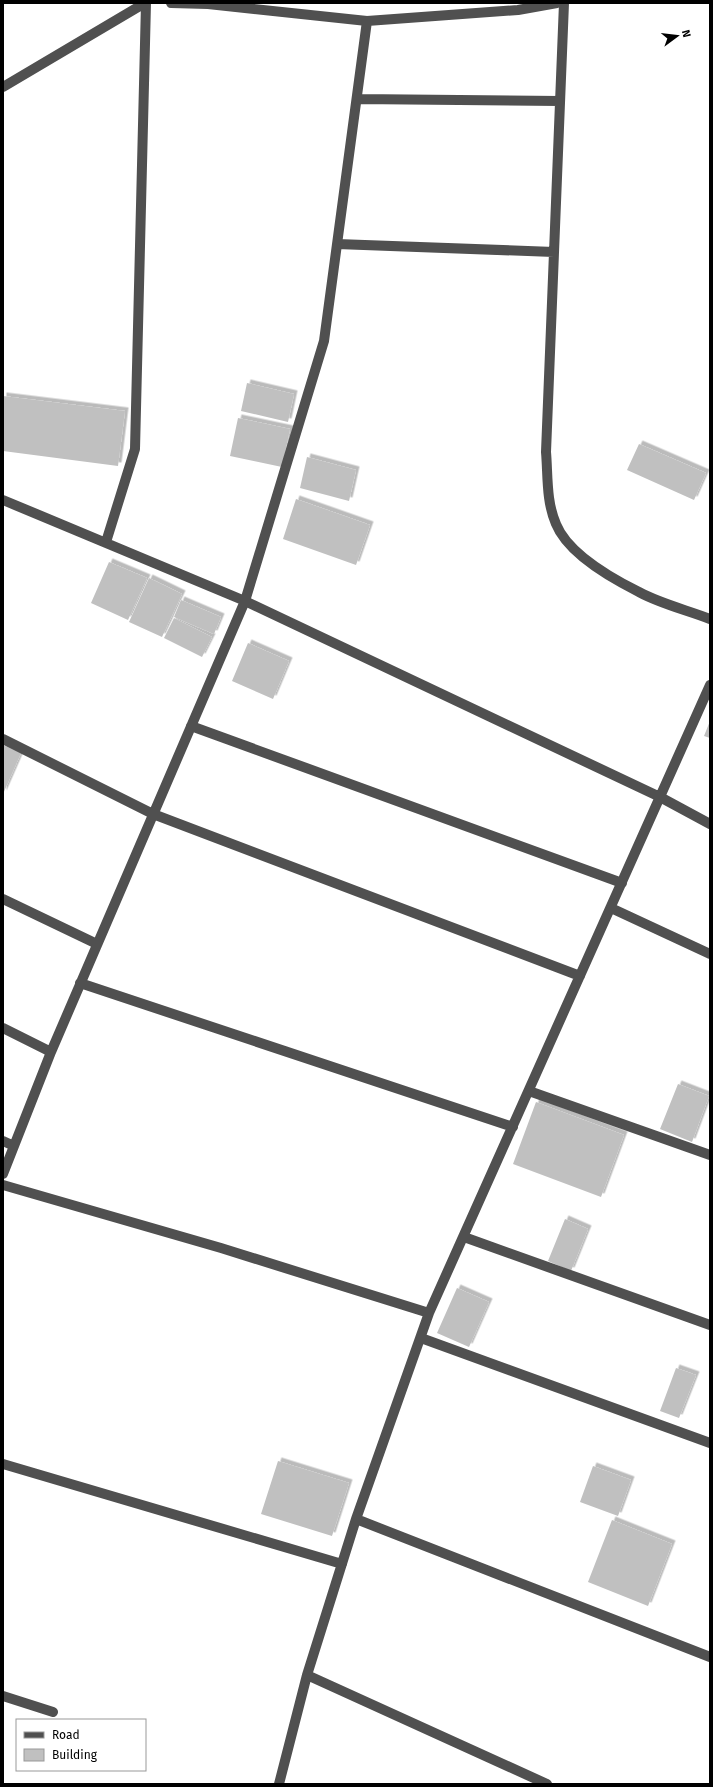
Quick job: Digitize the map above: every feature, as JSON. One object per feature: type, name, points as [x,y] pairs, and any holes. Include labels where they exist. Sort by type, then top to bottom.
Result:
[{"type":"street","points":[[3,87],[146,3]]},
{"type":"street","points":[[106,542],[135,449],[146,3]]},
{"type":"street","points":[[171,3],[208,4],[367,21],[518,10],[557,3]]},
{"type":"street","points":[[564,3],[546,452],[549,502],[556,525],[572,549],[603,571],[640,593],[710,619]]},
{"type":"street","points":[[3,1174],[51,1052],[245,600],[324,341],[367,21]]},
{"type":"street","points":[[356,99],[560,101]]},
{"type":"street","points":[[337,244],[554,252]]},
{"type":"street","points":[[3,500],[245,600],[660,798],[710,824]]},
{"type":"street","points":[[279,1784],[308,1675],[356,1519],[429,1313],[710,685]]},
{"type":"street","points":[[191,726],[622,883]]},
{"type":"street","points":[[3,739],[153,814],[580,976]]},
{"type":"street","points":[[3,899],[97,944]]},
{"type":"street","points":[[611,908],[710,954]]},
{"type":"street","points":[[80,984],[513,1127]]},
{"type":"street","points":[[3,1028],[51,1052]]},
{"type":"street","points":[[529,1091],[710,1155]]},
{"type":"street","points":[[3,1142],[14,1146]]},
{"type":"street","points":[[3,1185],[221,1248],[429,1313]]},
{"type":"street","points":[[464,1236],[710,1325]]},
{"type":"street","points":[[420,1338],[710,1443]]},
{"type":"street","points":[[3,1464],[342,1564]]},
{"type":"street","points":[[356,1519],[710,1657]]},
{"type":"street","points":[[308,1675],[547,1784]]},
{"type":"street","points":[[3,1696],[53,1712]]},
{"type":"building","points":[[247,383],[294,394],[288,422],[241,411]]},
{"type":"building","points":[[3,396],[125,411],[118,466],[3,451]]},
{"type":"building","points":[[238,418],[290,429],[282,467],[230,456]]},
{"type":"building","points":[[639,444],[706,473],[694,500],[627,470]]},
{"type":"building","points":[[307,457],[356,470],[349,501],[300,488]]},
{"type":"building","points":[[296,499],[370,525],[356,565],[283,539]]},
{"type":"building","points":[[109,562],[147,578],[128,620],[91,603]]},
{"type":"building","points":[[149,578],[182,594],[162,637],[129,622]]},
{"type":"building","points":[[181,600],[221,617],[214,634],[174,617]]},
{"type":"building","points":[[174,618],[212,637],[202,657],[164,638]]},
{"type":"building","points":[[248,643],[289,661],[273,699],[232,681]]},
{"type":"building","points":[[710,721],[710,738],[704,736]]},
{"type":"building","points":[[3,745],[21,753],[3,794]]},
{"type":"building","points":[[678,1084],[709,1096],[692,1142],[660,1129]]},
{"type":"building","points":[[536,1102],[624,1135],[601,1197],[513,1164]]},
{"type":"building","points":[[565,1219],[588,1229],[571,1271],[548,1261]]},
{"type":"building","points":[[457,1288],[489,1302],[469,1347],[437,1333]]},
{"type":"building","points":[[676,1368],[696,1375],[679,1418],[660,1411]]},
{"type":"building","points":[[278,1461],[349,1483],[332,1536],[261,1514]]},
{"type":"building","points":[[593,1466],[631,1480],[618,1516],[580,1502]]},
{"type":"building","points":[[612,1520],[672,1544],[648,1606],[588,1582]]}]
